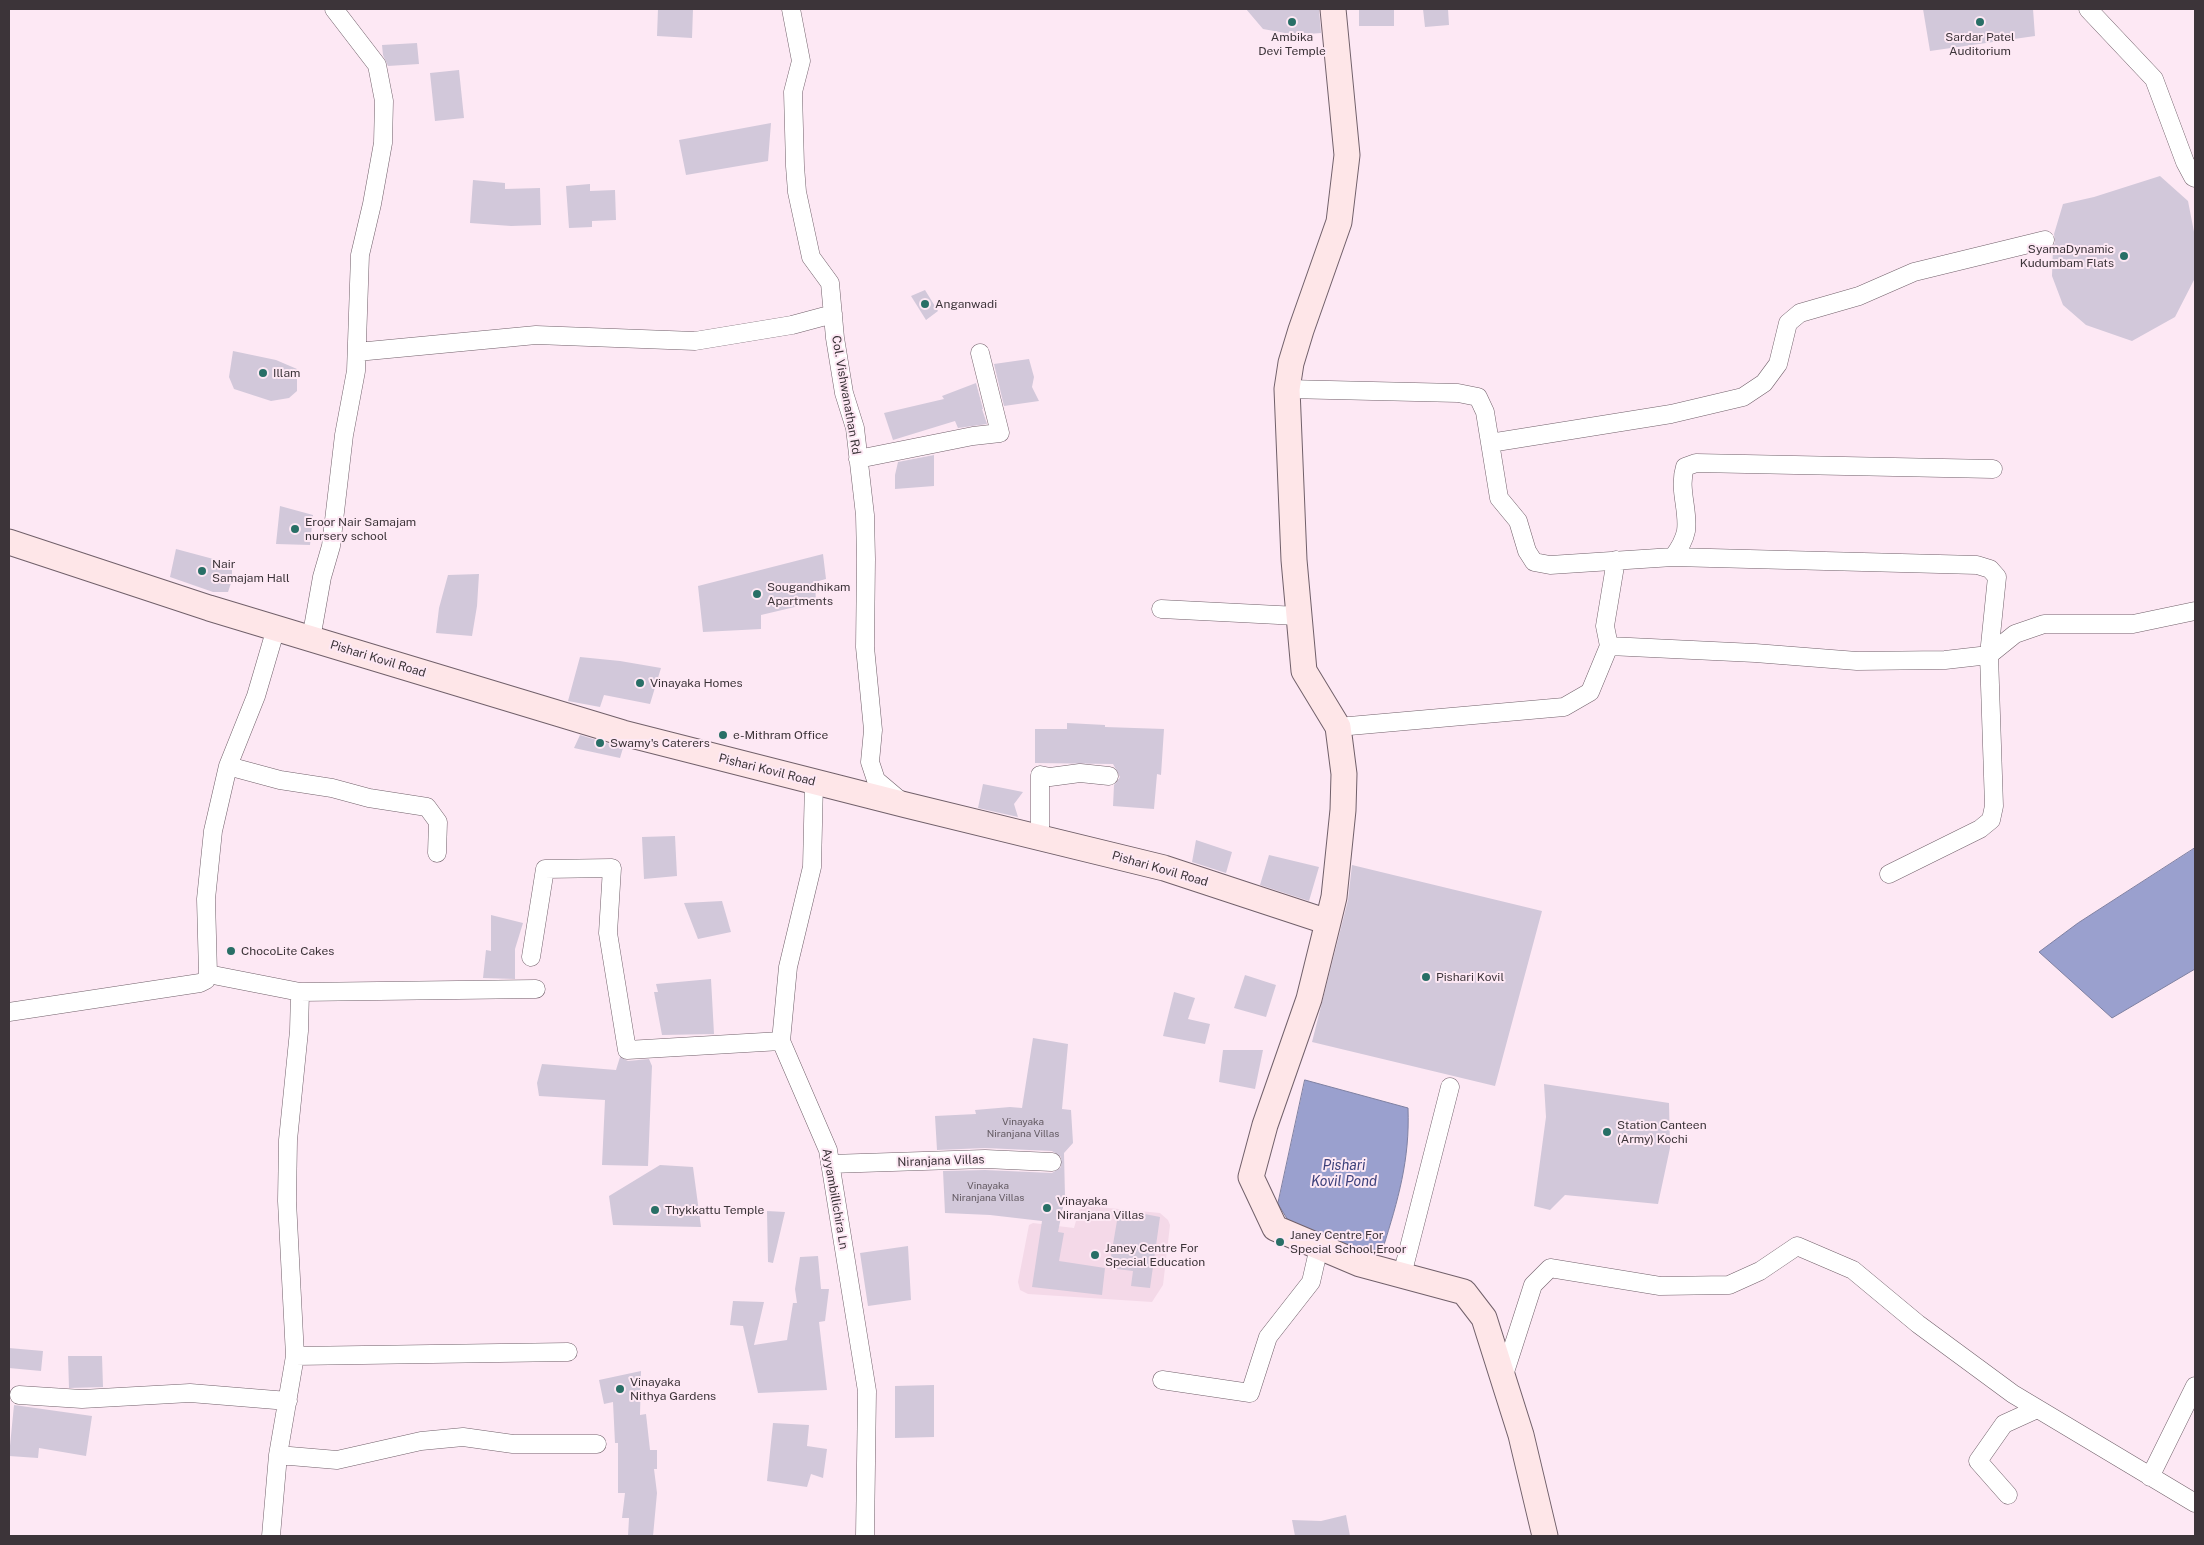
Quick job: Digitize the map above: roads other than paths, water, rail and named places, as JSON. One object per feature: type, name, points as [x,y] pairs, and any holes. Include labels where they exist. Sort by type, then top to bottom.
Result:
[{"type":"street","points":[[311,639],[322,577],[331,546],[344,435],[356,371],[360,255],[383,143],[384,101],[377,65],[334,9]]},
{"type":"street","name":"Col. Vishwanathan Rd","points":[[791,9],[801,61],[793,92],[797,192],[811,257],[830,283],[835,338],[844,393],[855,428],[865,515],[864,647],[873,730],[870,762],[876,780],[906,805]]},
{"type":"street","points":[[1333,9],[1347,155],[1340,222],[1300,330],[1291,363],[1288,389],[1298,616],[1304,672],[1338,727],[1344,774],[1343,810],[1334,897],[1309,999],[1265,1125],[1251,1178],[1275,1228],[1360,1264],[1464,1292],[1484,1318],[1521,1435],[1545,1536]]},
{"type":"street","points":[[2088,9],[2154,80],[2185,162],[2195,178]]},
{"type":"street","points":[[1490,444],[1671,414],[1743,397],[1764,383],[1778,364],[1788,323],[1800,313],[1859,296],[1914,272],[2045,240]]},
{"type":"street","points":[[357,352],[536,335],[695,341],[792,325],[834,314]]},
{"type":"street","points":[[858,459],[973,436],[1000,433],[980,353]]},
{"type":"street","points":[[1288,389],[1458,393],[1478,397],[1485,412],[1499,498],[1518,521],[1527,551],[1534,562],[1550,565],[1673,557],[1976,565],[1990,569],[1997,577],[1989,655],[1994,806],[1991,820],[1980,829],[1889,874]]},
{"type":"street","points":[[1673,557],[1683,542],[1686,530],[1682,478],[1686,467],[1696,462],[1993,469]]},
{"type":"street","name":"Pishari Kovil Road","points":[[9,542],[311,639],[623,733],[1164,868],[1328,922]]},
{"type":"street","points":[[1338,727],[1564,707],[1590,692],[1609,646],[1605,626],[1616,560]]},
{"type":"street","points":[[1161,608],[1298,616]]},
{"type":"street","points":[[1609,646],[1755,653],[1857,661],[1945,660],[1989,655],[2015,634],[2044,624],[2133,624],[2195,611]]},
{"type":"street","points":[[9,1012],[200,983],[206,980],[208,974],[206,899],[213,831],[228,766],[256,696],[276,628]]},
{"type":"street","points":[[228,766],[280,780],[332,788],[369,798],[427,807],[438,822],[437,853]]},
{"type":"street","points":[[1040,838],[1040,775],[1080,774],[1109,776]]},
{"type":"street","name":"Ayyambillichira Ln","points":[[814,782],[812,866],[788,967],[781,1040],[828,1150],[867,1390],[865,1536]]},
{"type":"street","points":[[531,957],[545,869],[612,868],[608,933],[627,1050],[781,1040]]},
{"type":"street","points":[[208,974],[300,992],[536,989]]},
{"type":"street","points":[[270,1536],[278,1455],[296,1356],[287,1201],[288,1148],[300,1031],[300,992]]},
{"type":"street","points":[[1402,1275],[1450,1087]]},
{"type":"street","name":"Niranjana Villas","points":[[830,1164],[985,1159],[1052,1162]]},
{"type":"street","points":[[1162,1380],[1250,1394],[1268,1337],[1311,1282],[1319,1246]]},
{"type":"street","points":[[1503,1378],[1533,1285],[1550,1268],[1660,1286],[1729,1285],[1760,1271],[1797,1246],[1853,1270],[1918,1324],[2013,1394],[2195,1503]]},
{"type":"street","points":[[296,1356],[568,1352]]},
{"type":"street","points":[[2150,1477],[2195,1386]]},
{"type":"street","points":[[20,1395],[82,1399],[190,1393],[288,1401]]},
{"type":"street","points":[[2008,1495],[1978,1461],[2004,1424],[2037,1408]]},
{"type":"street","points":[[278,1455],[337,1460],[421,1441],[463,1436],[513,1444],[597,1444]]},
{"type":"water","points":[[2195,848],[2195,969],[2112,1018],[2039,952],[2078,923]]},
{"type":"water","name":"Pishari Kovil Pond","points":[[1305,1080],[1408,1108],[1407,1145],[1402,1180],[1383,1248],[1358,1253],[1291,1225],[1278,1204]]},
{"type":"place","name":"Ambika Devi Temple","points":[[1292,22]]},
{"type":"place","name":"Sardar Patel Auditorium","points":[[1980,22]]},
{"type":"place","name":"SyamaDynamic Kudumbam Flats","points":[[2124,256]]},
{"type":"place","name":"Anganwadi","points":[[925,304]]},
{"type":"place","name":"Illam","points":[[263,373]]},
{"type":"place","name":"Eroor Nair Samajam nursery school","points":[[295,529]]},
{"type":"place","name":"Nair Samajam Hall","points":[[202,571]]},
{"type":"place","name":"Sougandhikam Apartments","points":[[757,594]]},
{"type":"place","name":"Vinayaka Homes","points":[[640,683]]},
{"type":"place","name":"e-Mithram Office","points":[[723,735]]},
{"type":"place","name":"Swamy's Caterers","points":[[600,743]]},
{"type":"place","name":"ChocoLite Cakes","points":[[231,951]]},
{"type":"place","name":"Pishari Kovil","points":[[1426,977]]},
{"type":"place","name":"Station Canteen (Army) Kochi","points":[[1607,1132]]},
{"type":"place","name":"Vinayaka Niranjana Villas","points":[[1047,1208]]},
{"type":"place","name":"Thykkattu Temple","points":[[655,1210]]},
{"type":"place","name":"Janey Centre For Special School,Eroor","points":[[1280,1242]]},
{"type":"place","name":"Janey Centre For Special Education","points":[[1095,1255]]},
{"type":"place","name":"Vinayaka Nithya Gardens","points":[[620,1389]]}]
